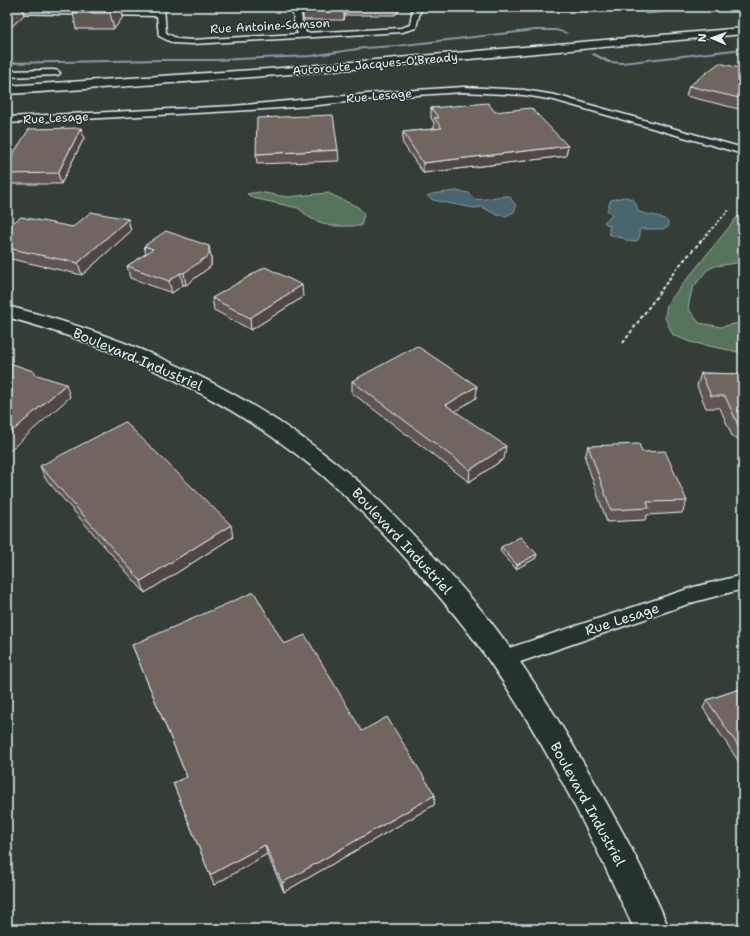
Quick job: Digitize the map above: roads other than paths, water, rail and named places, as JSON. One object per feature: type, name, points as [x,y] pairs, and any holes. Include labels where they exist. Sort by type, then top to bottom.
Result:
[{"type":"main road","name":"Autoroute Jacques-O'Bready","points":[[128,71],[233,68],[332,62],[743,26]]},
{"type":"main road","name":"Autoroute Jacques-O'Bready","points":[[7,90],[348,67],[743,31]]},
{"type":"main road","points":[[7,74],[67,73]]},
{"type":"main road","name":"Boulevard Industriel","points":[[7,311],[86,334],[198,383],[230,401],[289,439],[345,482],[387,522],[430,568],[503,659],[577,780],[605,832],[652,929]]},
{"type":"street","points":[[296,7],[298,21],[303,36]]},
{"type":"street","name":"Rue Antoine-Samson","points":[[161,10],[162,34],[176,41],[202,42],[393,31],[413,26],[415,23],[417,7]]},
{"type":"street","points":[[7,11],[161,10]]},
{"type":"street","name":"Rue Lesage","points":[[7,120],[232,108],[449,90],[494,89],[526,92],[555,98],[743,151]]},
{"type":"street","name":"Rue Lesage","points":[[503,659],[700,593],[743,582]]},
{"type":"lane","points":[[479,7],[605,9]]},
{"type":"water","points":[[456,191],[469,193],[475,199],[509,196],[516,206],[514,212],[506,216],[497,215],[482,207],[474,208],[433,200],[427,196]]},
{"type":"water","points":[[624,197],[630,198],[634,201],[638,211],[661,217],[665,219],[669,226],[663,229],[641,229],[639,231],[640,236],[638,240],[632,242],[609,234],[609,228],[611,226],[604,222],[612,216],[607,210],[611,200]]},
{"type":"waterway","points":[[7,63],[216,60],[311,56],[364,48],[396,46],[535,30],[556,30],[567,33]]},
{"type":"waterway","points":[[593,54],[609,62],[622,63],[743,49]]}]
